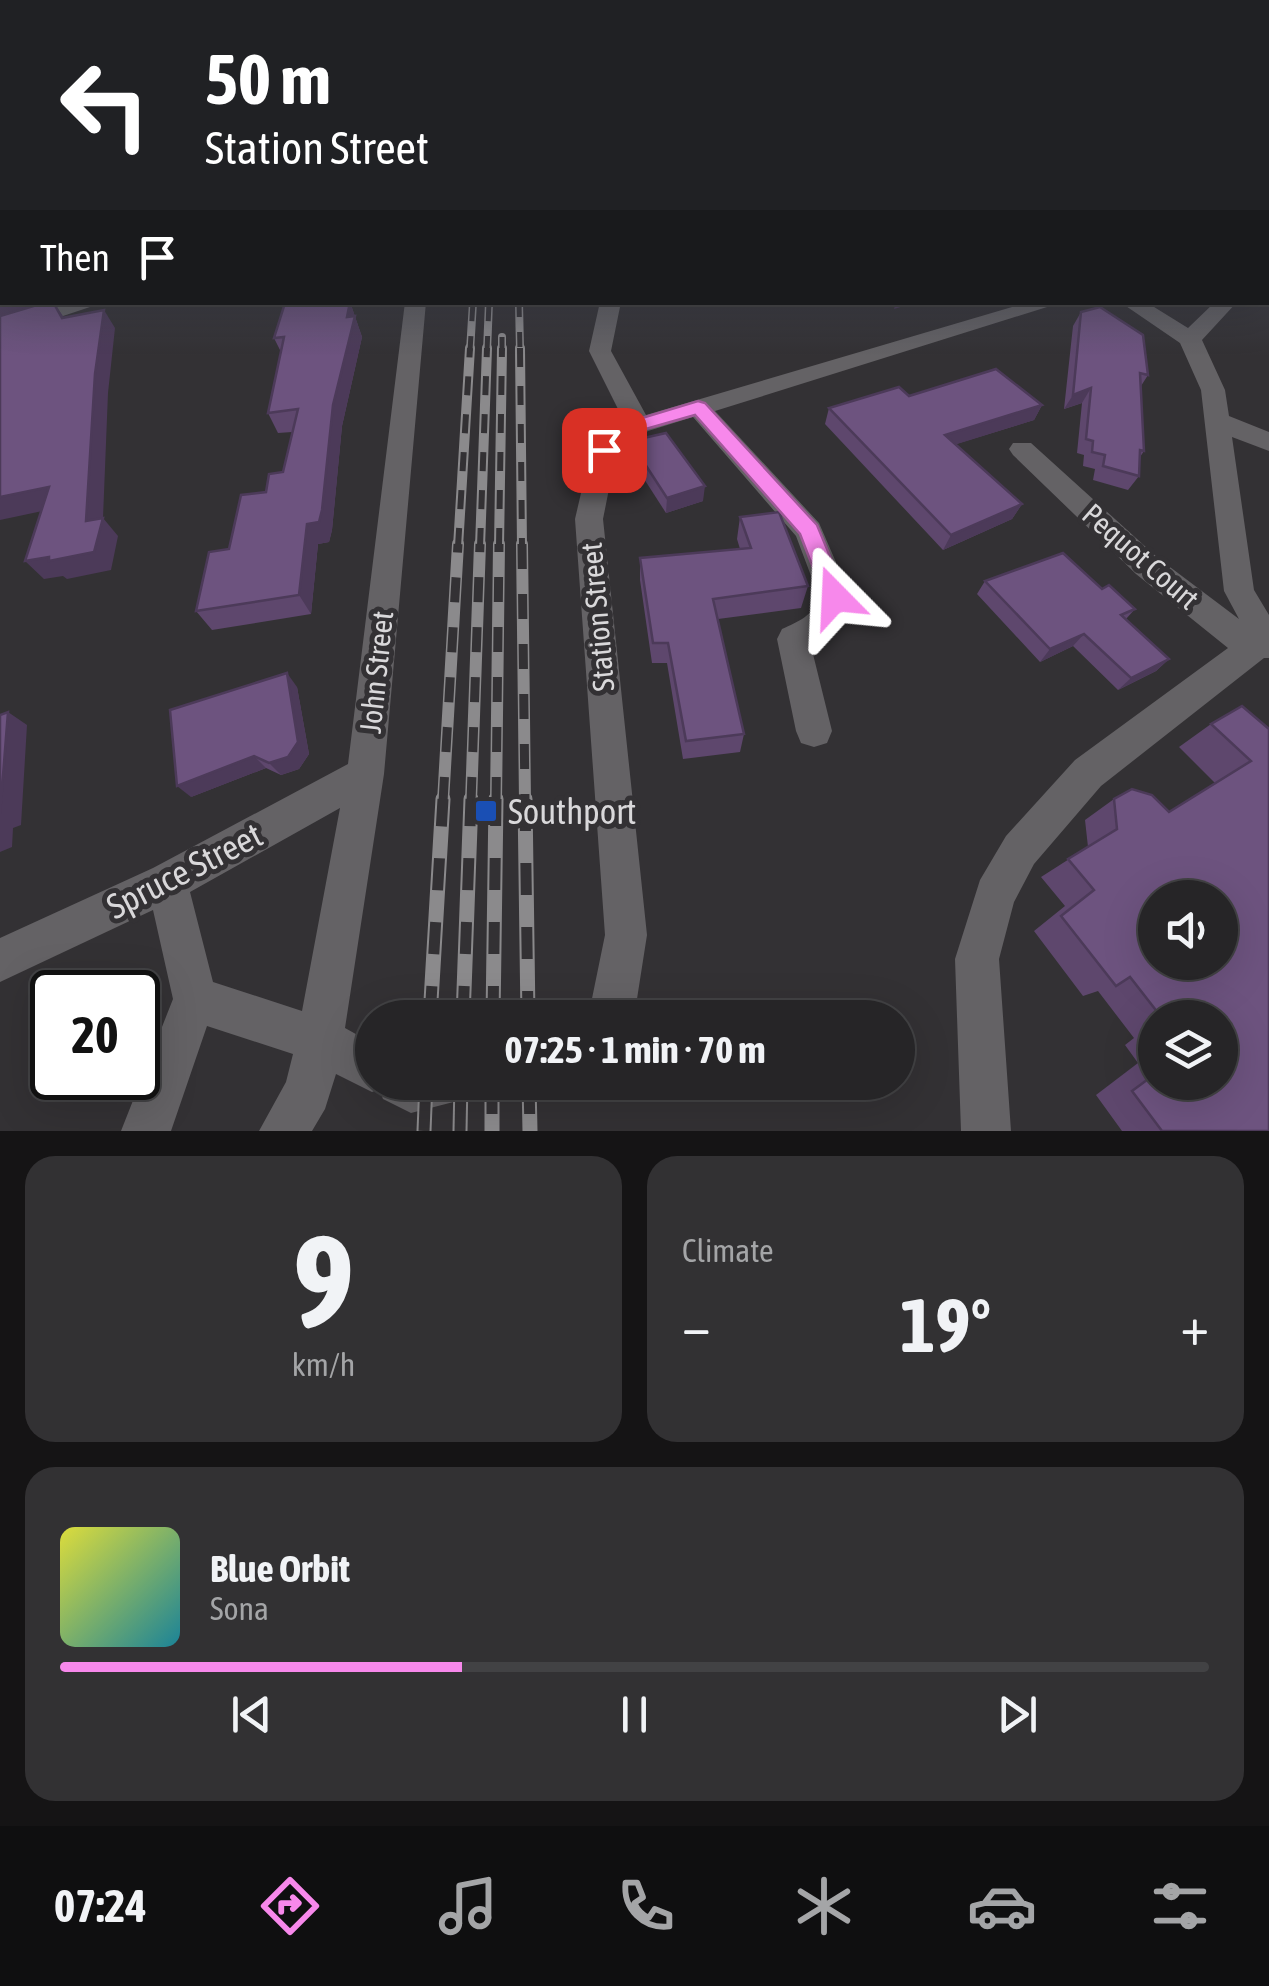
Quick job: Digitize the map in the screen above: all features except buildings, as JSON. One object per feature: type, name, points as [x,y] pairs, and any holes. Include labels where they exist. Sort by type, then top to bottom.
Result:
[{"type":"street","points":[[0,330],[85,305]]},
{"type":"street","name":"John Street","points":[[284,1131],[308,1092],[320,1040],[364,774],[416,305]]},
{"type":"street","points":[[610,305],[600,351],[639,425]]},
{"type":"street","name":"Station Street","points":[[614,1000],[626,935],[589,519],[604,450],[639,425],[1042,305]]},
{"type":"street","points":[[986,1131],[977,959],[995,895],[1020,850],[1088,773],[1262,644],[1239,591],[1213,390],[1190,339],[1135,305]]},
{"type":"street","points":[[1190,339],[1223,305]]},
{"type":"street","points":[[698,407],[809,530],[835,597],[830,613],[811,631],[792,639],[814,731]]},
{"type":"street","points":[[1217,421],[1269,442]]},
{"type":"street","name":"Pequot Court","points":[[1022,449],[1147,566],[1262,644]]},
{"type":"street","name":"Spruce Street","points":[[0,960],[168,882],[364,774]]},
{"type":"street","points":[[146,1131],[195,999],[168,882]]},
{"type":"street","points":[[195,999],[320,1040],[355,1059]]},
{"type":"railway","points":[[470,351],[473,305]]},
{"type":"railway","points":[[487,351],[489,305]]},
{"type":"railway","points":[[519,305],[520,351]]},
{"type":"railway","points":[[502,337],[502,348]]},
{"type":"railway","points":[[458,547],[470,348]]},
{"type":"railway","points":[[480,547],[487,348]]},
{"type":"railway","points":[[499,547],[502,348]]},
{"type":"railway","points":[[520,348],[522,547]]},
{"type":"railway","points":[[443,802],[458,544]]},
{"type":"railway","points":[[471,802],[480,544]]},
{"type":"railway","points":[[496,802],[499,544]]},
{"type":"railway","points":[[522,544],[525,802]]},
{"type":"railway","points":[[431,1000],[443,799]]},
{"type":"railway","points":[[464,1000],[471,799]]},
{"type":"railway","points":[[493,1000],[496,799]]},
{"type":"railway","points":[[525,799],[528,1000]]},
{"type":"railway","points":[[424,1131],[425,1100]]},
{"type":"railway","points":[[460,1131],[461,1100]]},
{"type":"railway","points":[[492,1100],[492,1131]]},
{"type":"railway","points":[[529,1100],[530,1131]]},
{"type":"place","name":"Southport","points":[[486,811]]},
{"type":"route","points":[[604,450],[639,425],[698,407],[809,530],[835,597]]}]
